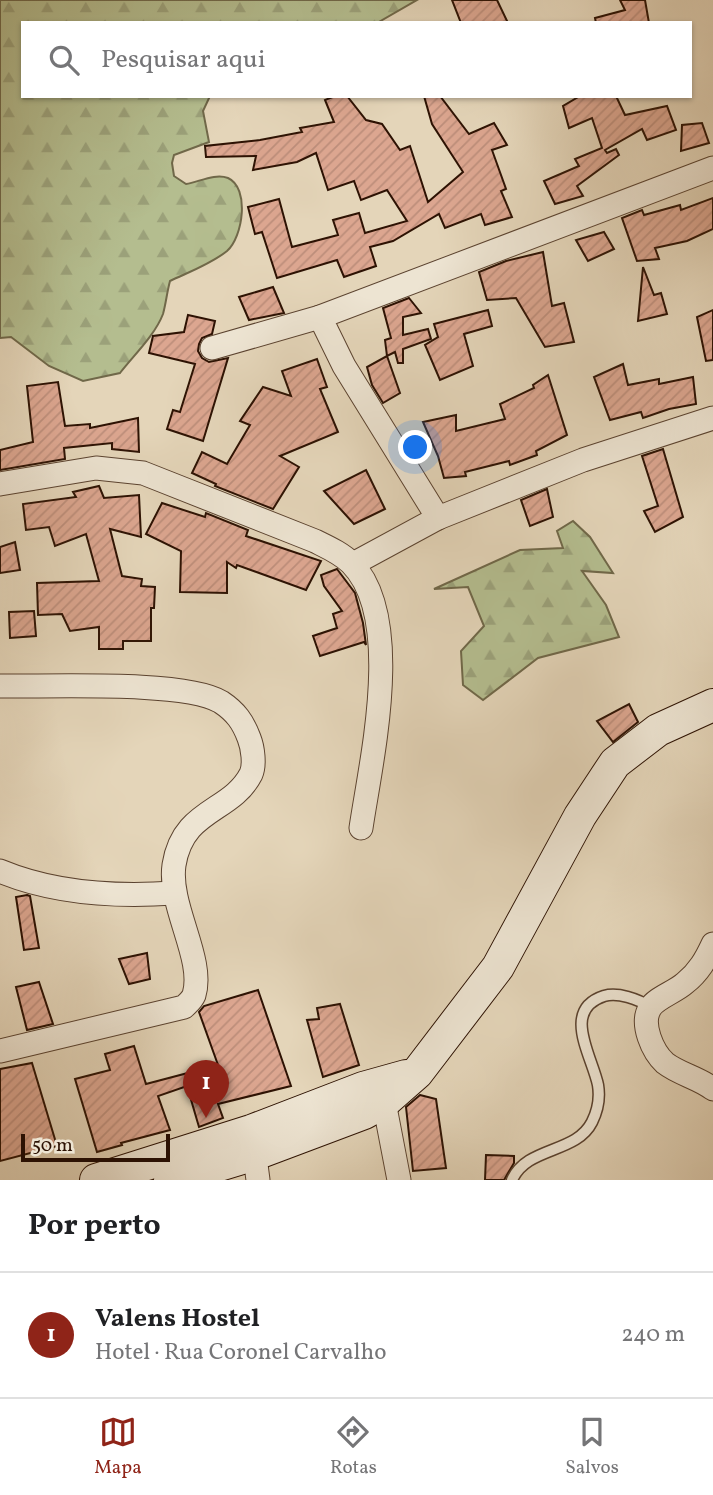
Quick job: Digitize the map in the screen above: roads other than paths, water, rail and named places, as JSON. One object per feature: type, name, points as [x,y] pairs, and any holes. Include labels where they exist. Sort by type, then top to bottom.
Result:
[{"type":"main road","points":[[170,1180],[255,1155],[417,1073],[498,967],[580,816],[615,763],[658,730],[713,705]]},
{"type":"main road","points":[[96,1180],[255,1155]]},
{"type":"street","points":[[212,348],[320,317],[713,168]]},
{"type":"street","points":[[320,317],[344,366],[438,518]]},
{"type":"street","points":[[353,564],[438,518],[583,460],[713,418]]},
{"type":"street","points":[[0,484],[96,468],[143,473],[314,541],[339,553],[353,564],[372,596],[379,628],[382,667],[379,709],[361,828]]},
{"type":"street","points":[[0,687],[116,687],[188,691],[219,700],[240,717],[253,747],[252,772],[240,789],[200,817],[184,835],[174,864],[174,893],[196,984],[193,998],[184,1007],[0,1051]]},
{"type":"street","points":[[0,871],[49,886],[90,893],[134,896],[174,893]]},
{"type":"street","points":[[713,944],[702,967],[685,984],[650,1007],[646,1019],[649,1038],[666,1063],[713,1089]]},
{"type":"street","points":[[380,1093],[399,1180]]},
{"type":"lane","points":[[512,1180],[517,1169],[531,1158],[582,1135],[592,1123],[599,1102],[598,1086],[581,1031],[582,1015],[592,1001],[607,995],[624,996],[650,1007]]},
{"type":"place","name":"Valens Hostel","points":[[206,1118]]}]
